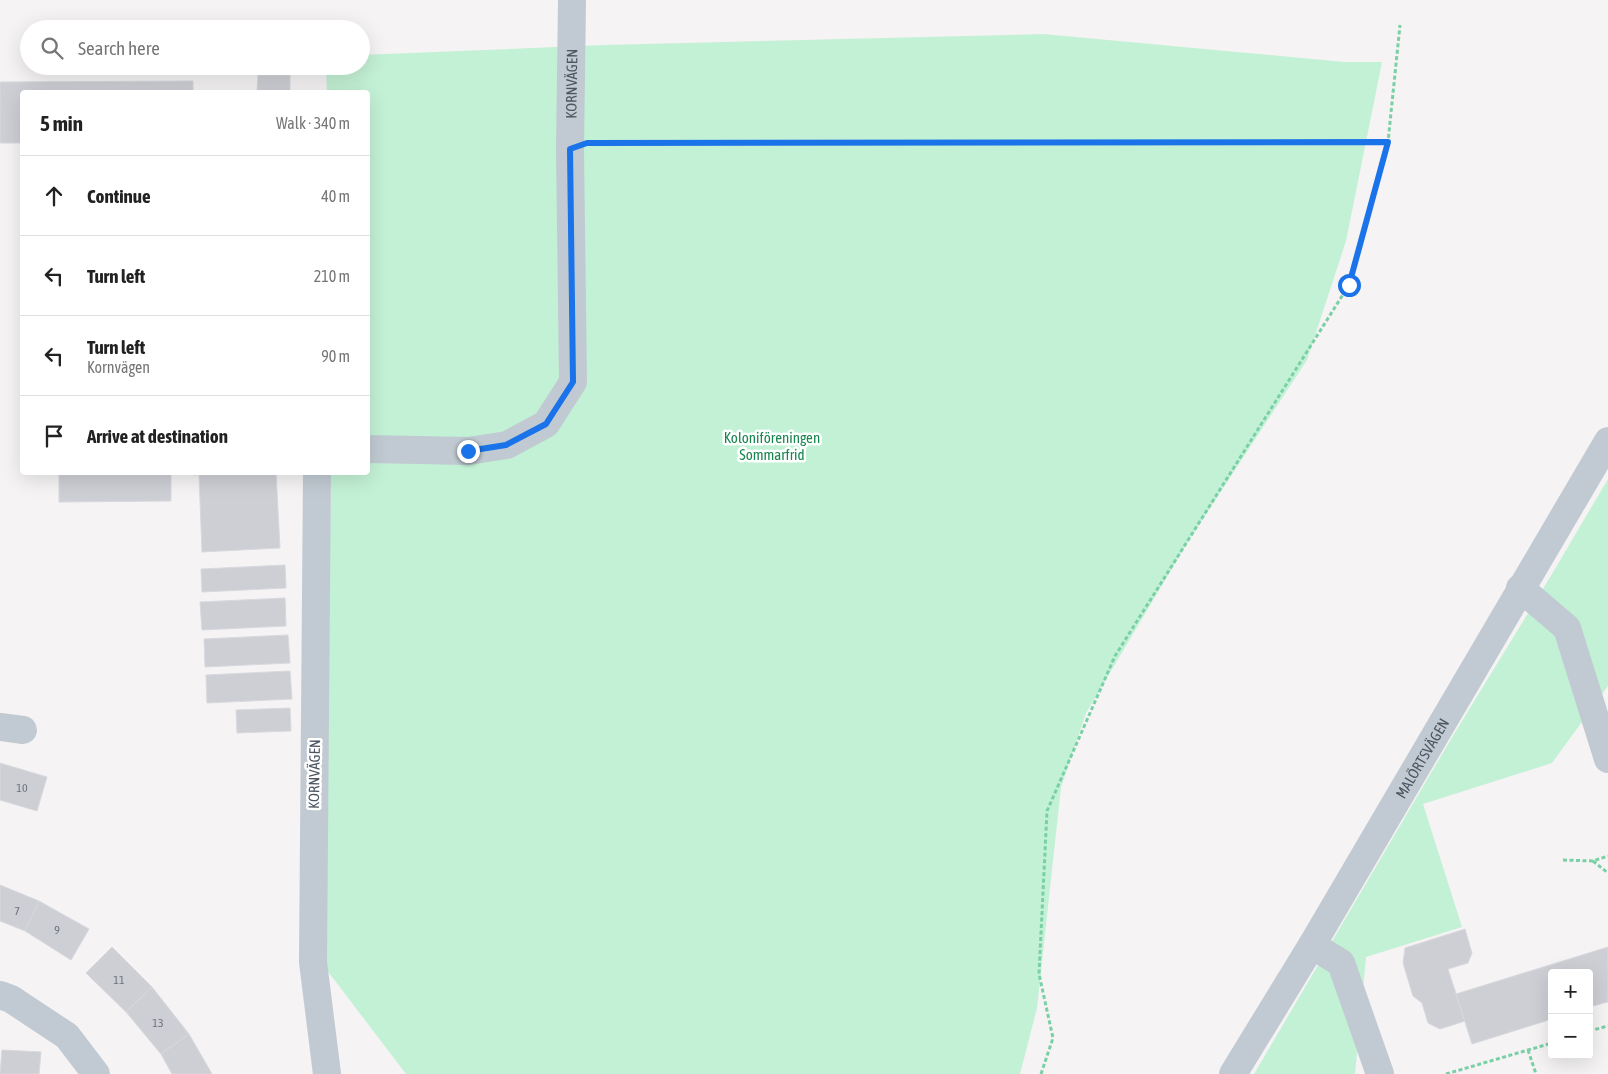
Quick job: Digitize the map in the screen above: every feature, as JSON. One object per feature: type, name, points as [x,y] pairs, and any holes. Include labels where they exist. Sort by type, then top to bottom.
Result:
[{"type":"street","name":"KORNVÄGEN","points":[[370,449],[468,451],[506,445],[546,424],[573,382],[570,149],[572,0]]},
{"type":"street","name":"MALÖRTSVÄGEN","points":[[1233,1074],[1312,945],[1608,441]]},
{"type":"street","name":"KORNVÄGEN","points":[[317,475],[313,962],[327,1074]]},
{"type":"street","points":[[1520,588],[1567,628],[1608,758]]},
{"type":"street","points":[[1312,945],[1341,963],[1380,1074]]},
{"type":"street","points":[[0,995],[11,999],[67,1036],[96,1074]]},
{"type":"path","points":[[1040,1074],[1053,1038],[1038,974],[1046,811],[1115,656],[1349,285],[1388,142],[1400,25]]},
{"type":"path","points":[[570,149],[587,143],[1388,142]]},
{"type":"path","points":[[1564,860],[1593,861],[1608,856]]},
{"type":"path","points":[[1593,861],[1608,873]]},
{"type":"path","points":[[1593,1030],[1608,1026]]},
{"type":"path","points":[[1446,1074],[1548,1043]]},
{"type":"path","points":[[1528,1050],[1536,1074]]},
{"type":"green space","name":"Koloniföreningen Sommarfrid","points":[[1043,34],[1344,62],[1382,62],[1346,241],[1307,360],[1187,543],[1086,713],[1061,787],[1037,1008],[1020,1074],[406,1074],[323,965],[331,475],[370,475],[370,90],[327,90],[326,75],[370,75],[370,55],[605,45]]},
{"type":"green space","points":[[1608,479],[1608,686],[1552,763],[1423,804],[1462,927],[1366,957],[1355,1074],[1254,1074],[1451,739]]},
{"type":"building","points":[[258,75],[290,75],[290,90],[257,90]]},
{"type":"building","points":[[193,81],[193,90],[20,90],[20,143],[0,143],[0,82]]},
{"type":"building","points":[[59,475],[171,475],[171,501],[59,502]]},
{"type":"building","points":[[199,475],[276,475],[280,548],[202,552]]},
{"type":"building","points":[[285,565],[286,588],[202,592],[201,569]]},
{"type":"building","points":[[285,598],[286,626],[202,630],[200,602]]},
{"type":"building","points":[[288,635],[290,663],[205,667],[204,639]]},
{"type":"building","points":[[290,671],[292,699],[207,703],[206,675]]},
{"type":"building","points":[[290,708],[291,731],[237,733],[236,710]]},
{"type":"building","points":[[0,763],[47,777],[37,811],[0,800]]},
{"type":"building","points":[[0,885],[39,901],[25,931],[0,921]]},
{"type":"building","points":[[39,901],[89,929],[71,960],[25,931]]},
{"type":"building","points":[[1465,929],[1472,953],[1468,963],[1448,969],[1465,1021],[1440,1029],[1428,1023],[1422,1003],[1413,996],[1403,963],[1405,948]]},
{"type":"building","points":[[112,947],[152,987],[126,1012],[86,973]]},
{"type":"building","points":[[1608,947],[1608,1002],[1593,1006],[1593,969],[1548,969],[1548,1020],[1472,1044],[1456,994]]},
{"type":"building","points":[[152,987],[189,1034],[161,1054],[126,1012]]},
{"type":"building","points":[[189,1034],[212,1074],[172,1074],[161,1054]]},
{"type":"building","points":[[2,1050],[41,1052],[39,1074],[0,1074]]},
{"type":"route","points":[[468,451],[506,445],[546,424],[573,382],[570,149],[587,143],[1388,142],[1349,285]]}]
